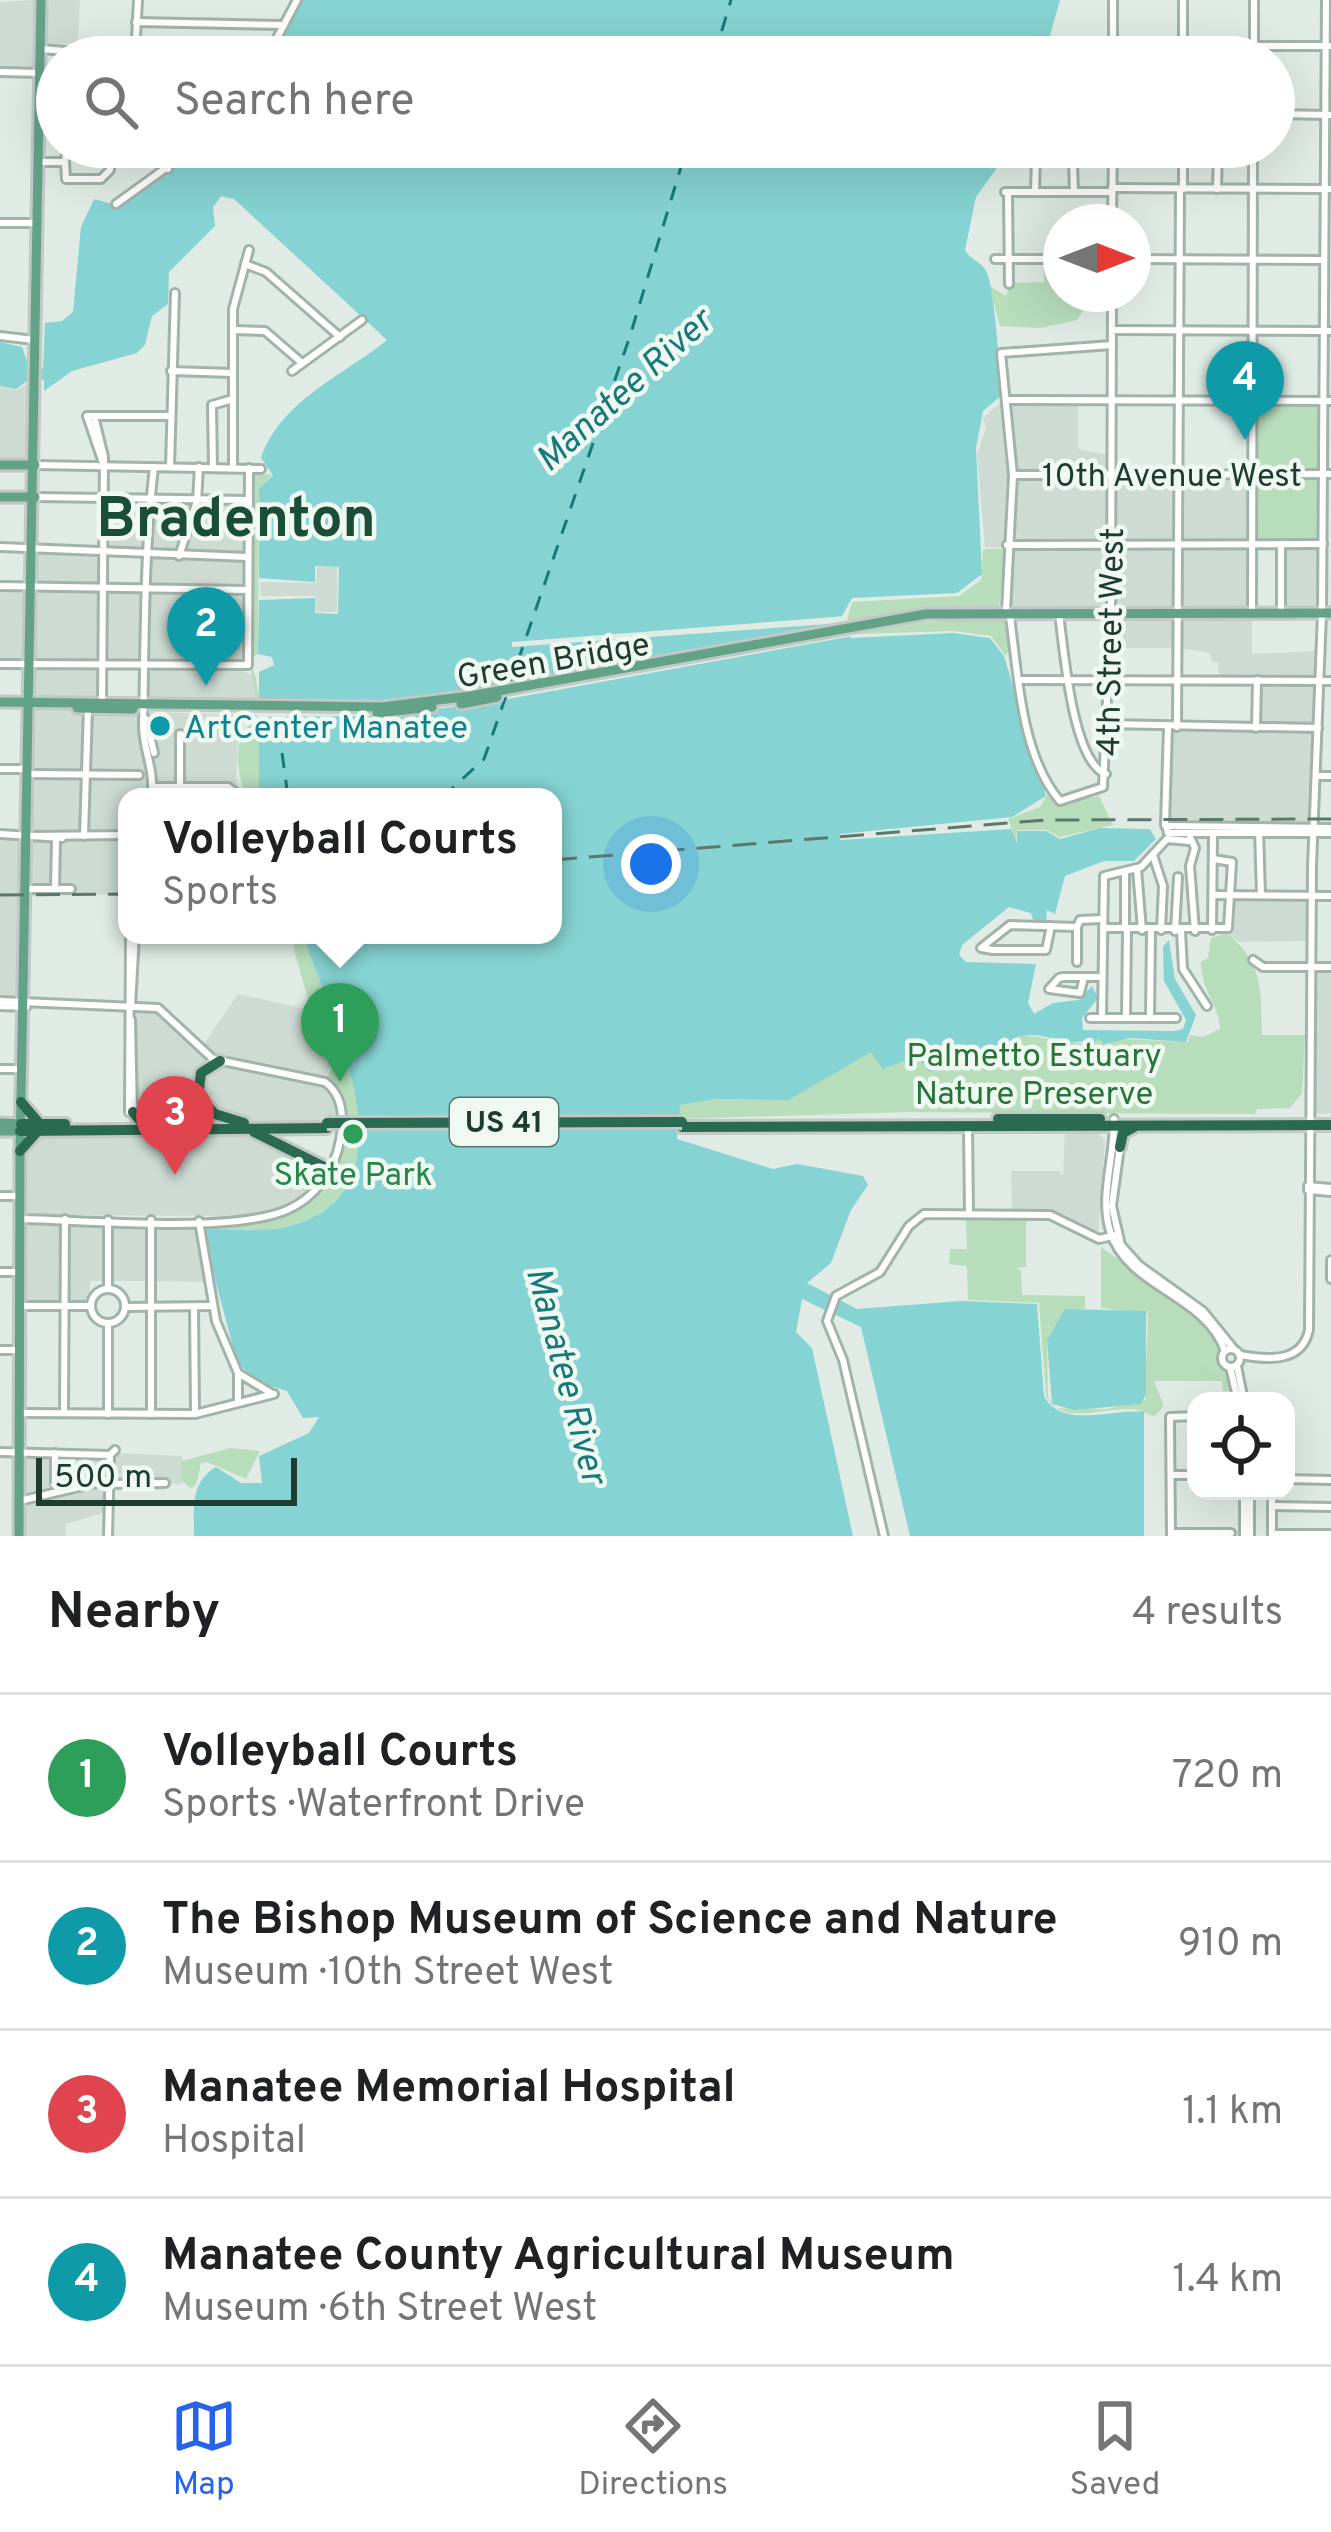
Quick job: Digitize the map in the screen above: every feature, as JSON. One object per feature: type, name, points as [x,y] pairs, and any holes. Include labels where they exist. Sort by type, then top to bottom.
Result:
[{"type":"highway","points":[[220,1061],[201,1073],[198,1097],[214,1114],[244,1124]]},
{"type":"highway","points":[[20,1151],[40,1127],[26,1115],[21,1102]]},
{"type":"highway","name":"US 41","points":[[40,1127],[128,1116],[143,1124],[327,1126]]},
{"type":"highway","name":"US 41","points":[[858,1124],[1309,1122]]},
{"type":"highway","name":"US 41","points":[[20,1127],[1331,1122]]},
{"type":"highway","points":[[1099,1126],[1111,1132],[1117,1147]]},
{"type":"highway","points":[[1117,1147],[1123,1132],[1137,1126]]},
{"type":"highway","points":[[227,1128],[270,1137],[330,1170]]},
{"type":"main road","points":[[41,0],[41,36]]},
{"type":"main road","points":[[19,1536],[20,1127],[40,168]]},
{"type":"main road","points":[[0,466],[35,466]]},
{"type":"main road","points":[[0,496],[34,496]]},
{"type":"main road","points":[[857,628],[1042,610],[1059,613]]},
{"type":"main road","points":[[857,628],[926,614],[1327,613]]},
{"type":"main road","name":"Green Bridge","points":[[145,707],[382,706],[454,698],[857,628]]},
{"type":"main road","points":[[0,705],[102,702],[145,707]]},
{"type":"main road","points":[[85,708],[102,702]]},
{"type":"main road","points":[[64,705],[145,707]]},
{"type":"main road","name":"US 41","points":[[0,1127],[20,1127]]},
{"type":"street","points":[[136,36],[137,0]]},
{"type":"street","points":[[278,36],[297,0]]},
{"type":"street","points":[[1113,0],[1113,36]]},
{"type":"street","points":[[1183,0],[1183,36]]},
{"type":"street","points":[[1254,0],[1254,36]]},
{"type":"street","points":[[1234,1358],[1294,1354],[1308,1338],[1310,967],[1320,681],[1327,613],[1323,544],[1327,474],[1325,0]]},
{"type":"street","points":[[136,22],[284,25]]},
{"type":"street","points":[[1295,46],[1328,46]]},
{"type":"street","points":[[0,72],[36,73]]},
{"type":"street","points":[[1295,115],[1328,115]]},
{"type":"street","points":[[65,168],[66,179],[101,179],[110,168]]},
{"type":"street","points":[[1035,192],[1036,168]]},
{"type":"street","points":[[1073,168],[1074,192]]},
{"type":"street","points":[[1112,204],[1113,168]]},
{"type":"street","points":[[1175,836],[1166,826],[1178,680],[1182,545],[1183,260],[1176,219],[1182,168]]},
{"type":"street","points":[[1217,189],[1218,168]]},
{"type":"street","points":[[1252,613],[1253,168]]},
{"type":"street","points":[[116,204],[167,169]]},
{"type":"street","points":[[1009,284],[1006,192],[1328,189]]},
{"type":"street","points":[[0,223],[39,223]]},
{"type":"street","points":[[233,468],[233,330],[248,250]]},
{"type":"street","points":[[995,259],[1043,259]]},
{"type":"street","points":[[1151,260],[1323,260]]},
{"type":"street","points":[[245,264],[266,272],[340,337]]},
{"type":"street","points":[[170,467],[176,293]]},
{"type":"street","name":"4th Street West","points":[[1106,775],[1112,312]]},
{"type":"street","points":[[292,371],[362,320]]},
{"type":"street","points":[[233,330],[265,331],[302,363]]},
{"type":"street","points":[[1112,330],[1327,331]]},
{"type":"street","points":[[0,337],[37,340]]},
{"type":"street","points":[[1059,613],[1085,751],[1096,771],[1106,775],[1103,787],[1058,800],[1038,762],[1008,614],[1006,545],[1013,475],[1001,358],[1004,352],[1112,344]]},
{"type":"street","points":[[171,370],[233,373]]},
{"type":"street","points":[[213,468],[213,402],[233,399]]},
{"type":"street","points":[[1006,400],[1327,401]]},
{"type":"street","points":[[102,702],[103,465],[90,416],[171,416]]},
{"type":"street","points":[[35,466],[261,469]]},
{"type":"street","points":[[154,467],[145,556],[145,707],[155,787],[229,788]]},
{"type":"street","points":[[179,556],[198,497],[200,467]]},
{"type":"street","points":[[0,664],[248,664],[249,469]]},
{"type":"street","name":"10th Avenue West","points":[[1013,475],[1327,474]]},
{"type":"street","points":[[34,496],[249,500]]},
{"type":"street","points":[[1281,613],[1282,544]]},
{"type":"street","points":[[1006,545],[1323,544]]},
{"type":"street","points":[[0,547],[248,557]]},
{"type":"street","points":[[0,586],[250,590]]},
{"type":"street","points":[[1020,680],[1331,681]]},
{"type":"street","points":[[1256,728],[1257,680]]},
{"type":"street","points":[[84,836],[85,708]]},
{"type":"street","points":[[1107,724],[1256,728],[1331,719]]},
{"type":"street","points":[[180,734],[180,787]]},
{"type":"street","points":[[0,769],[140,775]]},
{"type":"street","points":[[1316,776],[1331,776]]},
{"type":"street","points":[[1166,826],[1190,834],[1258,830]]},
{"type":"street","points":[[1258,830],[1262,896]]},
{"type":"street","points":[[1102,1018],[1104,876],[1137,869],[1166,839],[1175,836],[1331,831]]},
{"type":"street","points":[[1212,930],[1213,833]]},
{"type":"street","points":[[0,834],[66,836]]},
{"type":"street","points":[[1190,834],[1195,848],[1190,866],[1195,931]]},
{"type":"street","points":[[29,836],[118,835]]},
{"type":"street","points":[[55,890],[56,839]]},
{"type":"street","points":[[1154,855],[1163,886],[1161,930]]},
{"type":"street","points":[[1077,962],[1080,920],[1147,930],[1230,926],[1232,861],[1213,859]]},
{"type":"street","points":[[1163,886],[1190,866]]},
{"type":"street","points":[[1137,869],[1147,930],[1150,1018]]},
{"type":"street","points":[[1125,872],[1126,1018]]},
{"type":"street","points":[[1178,877],[1183,969],[1207,1006]]},
{"type":"street","points":[[28,889],[71,889]]},
{"type":"street","points":[[1213,896],[1331,896]]},
{"type":"street","points":[[1051,926],[1048,949],[981,949],[1010,925],[1051,926],[1077,927]]},
{"type":"street","points":[[128,1116],[132,944]]},
{"type":"street","points":[[1253,960],[1263,967],[1331,967]]},
{"type":"street","points":[[1084,977],[1080,993],[1049,989],[1055,979],[1084,977],[1102,977]]},
{"type":"street","points":[[0,1004],[129,1004],[163,1010],[197,1046],[220,1061],[312,1078],[332,1087],[342,1114],[330,1170],[313,1192],[291,1208],[263,1217],[199,1221],[21,1219]]},
{"type":"street","points":[[1090,1018],[1176,1018]]},
{"type":"street","points":[[0,1069],[21,1069]]},
{"type":"street","points":[[1117,1122],[1106,1207],[1114,1236],[1128,1263],[1210,1317],[1234,1358],[1240,1392]]},
{"type":"street","points":[[968,1126],[969,1214]]},
{"type":"street","points":[[1308,1188],[1327,1189]]},
{"type":"street","points":[[0,1196],[21,1196]]},
{"type":"street","points":[[884,1536],[828,1312],[836,1296],[880,1272],[910,1226],[924,1214],[1050,1215],[1099,1239],[1114,1236]]},
{"type":"street","points":[[64,1414],[65,1220]]},
{"type":"street","points":[[108,1220],[108,1289]]},
{"type":"street","points":[[151,1220],[151,1414]]},
{"type":"street","points":[[199,1221],[213,1306],[238,1373],[238,1403]]},
{"type":"street","points":[[1331,1260],[1331,1279]]},
{"type":"street","points":[[0,1272],[21,1273]]},
{"type":"street","points":[[108,1289],[122,1295],[126,1307],[121,1319],[108,1324],[96,1318],[91,1306],[96,1294],[108,1289]]},
{"type":"street","points":[[21,1306],[91,1306]]},
{"type":"street","points":[[126,1307],[213,1306]]},
{"type":"street","points":[[194,1307],[195,1414]]},
{"type":"street","points":[[108,1324],[108,1414]]},
{"type":"street","points":[[0,1350],[21,1350]]},
{"type":"street","points":[[20,1413],[195,1414],[274,1394],[238,1373]]},
{"type":"street","points":[[1187,1416],[1170,1417],[1171,1534],[1231,1532]]},
{"type":"street","points":[[0,1452],[112,1452],[108,1536]]},
{"type":"street","points":[[55,1453],[56,1484]]},
{"type":"street","points":[[1171,1475],[1187,1474]]},
{"type":"street","points":[[1295,1479],[1331,1480]]},
{"type":"street","points":[[19,1502],[109,1482],[165,1483]]},
{"type":"street","points":[[1247,1500],[1247,1536]]},
{"type":"street","points":[[1272,1500],[1272,1535],[1331,1534]]},
{"type":"street","points":[[1272,1506],[1331,1507]]},
{"type":"shaded area","points":[[36,0],[35,71],[0,70],[0,2]]},
{"type":"shaded area","points":[[47,0],[80,0],[78,36],[47,36]]},
{"type":"shaded area","points":[[31,383],[33,464],[0,464],[0,387],[16,390]]},
{"type":"shaded area","points":[[1004,399],[1011,475],[1004,548],[985,547],[977,455],[986,428],[983,418]]},
{"type":"shaded area","points":[[1008,401],[1078,402],[1078,449],[1109,455],[1109,473],[1015,473]]},
{"type":"shaded area","points":[[1181,476],[1180,543],[1113,543],[1113,477]]},
{"type":"shaded area","points":[[1185,476],[1250,476],[1250,543],[1184,543]]},
{"type":"shaded area","points":[[1015,477],[1109,477],[1109,543],[1009,543]]},
{"type":"shaded area","points":[[105,498],[149,498],[143,554],[105,551]]},
{"type":"shaded area","points":[[153,498],[196,499],[178,554],[147,554]]},
{"type":"shaded area","points":[[200,500],[247,501],[246,555],[182,554]]},
{"type":"shaded area","points":[[1109,546],[1109,611],[1010,608],[1008,547]]},
{"type":"shaded area","points":[[1113,546],[1180,546],[1177,611],[1113,611]]},
{"type":"shaded area","points":[[1184,546],[1250,546],[1249,611],[1181,611]]},
{"type":"shaded area","points":[[1284,546],[1321,546],[1320,611],[1283,611]]},
{"type":"shaded area","points":[[36,551],[101,553],[101,586],[36,585]]},
{"type":"shaded area","points":[[147,558],[246,559],[247,588],[147,587]]},
{"type":"shaded area","points":[[317,567],[337,567],[337,612],[316,612],[315,596],[261,596],[260,582],[316,583]]},
{"type":"shaded area","points":[[0,588],[31,588],[30,663],[0,663]]},
{"type":"shaded area","points":[[35,588],[101,589],[100,664],[34,663]]},
{"type":"shaded area","points":[[105,589],[143,590],[143,665],[105,664]]},
{"type":"shaded area","points":[[151,591],[245,592],[246,659],[150,661]]},
{"type":"shaded area","points":[[1112,614],[1177,614],[1176,648],[1112,648]]},
{"type":"shaded area","points":[[1181,614],[1252,616],[1252,654],[1319,651],[1318,679],[1219,678],[1218,662],[1212,662],[1210,653],[1181,648]]},
{"type":"shaded area","points":[[34,666],[100,667],[100,700],[33,700]]},
{"type":"shaded area","points":[[229,667],[256,676],[256,704],[149,699],[149,673],[157,668]]},
{"type":"shaded area","points":[[1260,682],[1318,683],[1316,726],[1258,726]]},
{"type":"shaded area","points":[[33,710],[86,710],[84,772],[32,772]]},
{"type":"shaded area","points":[[90,710],[142,711],[148,788],[118,788],[118,833],[86,834]]},
{"type":"shaded area","points":[[147,712],[260,715],[243,723],[238,743],[239,788],[158,785]]},
{"type":"shaded area","points":[[1169,730],[1316,730],[1312,826],[1168,824]]},
{"type":"shaded area","points":[[32,775],[84,776],[82,834],[31,833]]},
{"type":"shaded area","points":[[0,836],[27,838],[20,1001],[0,999]]},
{"type":"shaded area","points":[[118,837],[118,894],[30,896],[31,840]]},
{"type":"shaded area","points":[[1234,898],[1310,898],[1309,941],[1238,942],[1227,933]]},
{"type":"shaded area","points":[[1313,969],[1331,969],[1331,1113],[1311,1114]]},
{"type":"shaded area","points":[[238,994],[314,1011],[317,1039],[331,1064],[325,1077],[333,1085],[214,1058],[202,1047]]},
{"type":"shaded area","points":[[133,1006],[155,1009],[214,1061],[195,1079],[194,1093],[231,1122],[140,1120],[135,1112]]},
{"type":"shaded area","points":[[220,1063],[320,1082],[334,1094],[340,1121],[243,1122],[220,1115],[202,1101],[199,1080]]},
{"type":"shaded area","points":[[250,1133],[326,1171],[299,1201],[250,1216],[33,1215],[25,1210],[25,1148],[37,1136]]},
{"type":"shaded area","points":[[1065,1133],[1099,1133],[1105,1141],[1098,1236],[1051,1214],[1012,1213],[1011,1171],[1059,1171],[1063,1176]]},
{"type":"shaded area","points":[[23,1221],[63,1221],[63,1304],[23,1304]]},
{"type":"shaded area","points":[[67,1221],[106,1223],[106,1281],[90,1281],[88,1304],[67,1304]]},
{"type":"shaded area","points":[[110,1223],[149,1226],[149,1281],[110,1281]]},
{"type":"shaded area","points":[[153,1226],[197,1229],[206,1282],[153,1281]]},
{"type":"shaded area","points":[[114,1453],[182,1456],[182,1484],[111,1482]]},
{"type":"shaded area","points":[[22,1454],[108,1456],[107,1479],[21,1500]]},
{"type":"shaded area","points":[[107,1482],[107,1512],[66,1524],[66,1536],[21,1536],[21,1503]]},
{"type":"green space","points":[[1043,282],[1043,312],[1082,312],[1077,320],[1041,328],[1000,326],[989,286],[1006,296],[1011,283]]},
{"type":"green space","points":[[1254,402],[1322,402],[1322,473],[1255,473]]},
{"type":"green space","points":[[272,474],[259,491],[258,654],[251,659],[259,695],[269,699],[259,723],[259,788],[244,788],[238,756],[244,732],[265,701],[256,697],[250,664],[249,475]]},
{"type":"green space","points":[[1257,479],[1321,479],[1322,543],[1256,543]]},
{"type":"green space","points":[[983,549],[1005,549],[999,609],[846,622],[852,602],[959,596],[981,580]]},
{"type":"green space","points":[[1008,619],[1012,643],[1006,656],[991,636],[953,631],[855,634],[927,622]]},
{"type":"green space","points":[[1047,795],[1056,804],[1099,796],[1113,825],[1060,837],[1047,830],[1017,830],[1016,842],[1008,819],[1040,807]]},
{"type":"green space","name":"Palmetto Estuary Nature Preserve","points":[[1227,933],[1248,955],[1258,978],[1262,1035],[1305,1035],[1302,1093],[1290,1108],[1257,1109],[1255,1114],[906,1112],[677,1119],[680,1105],[717,1099],[789,1100],[872,1051],[917,1056],[929,1072],[958,1066],[971,1071],[1023,1035],[1092,1045],[1099,1038],[1188,1042],[1190,1035],[1203,1037],[1220,1029],[1201,962],[1208,958],[1211,938]]},
{"type":"green space","points":[[293,944],[306,944],[345,1051],[359,1137],[352,1174],[332,1204],[295,1224],[261,1230],[202,1229],[259,1220],[308,1199],[328,1178],[343,1106],[327,1077],[333,1064],[319,1039]]},
{"type":"green space","points":[[966,1216],[1026,1217],[1026,1267],[1015,1268],[1021,1270],[1022,1295],[1085,1296],[1085,1309],[1066,1309],[1047,1340],[1048,1397],[1055,1406],[1046,1396],[1039,1303],[968,1300],[967,1266],[949,1264],[950,1249],[967,1249]]},
{"type":"green space","points":[[1101,1247],[1200,1318],[1221,1345],[1230,1391],[1223,1391],[1222,1381],[1154,1381],[1164,1406],[1155,1416],[1133,1409],[1072,1413],[1057,1408],[1107,1409],[1145,1400],[1148,1314],[1101,1308]]},
{"type":"green space","points":[[230,1448],[260,1451],[246,1479],[207,1462],[201,1463],[196,1485],[190,1488],[182,1481],[182,1461]]},
{"type":"water","points":[[301,0],[1060,0],[1050,36],[283,36]]},
{"type":"water","name":"Manatee River","points":[[172,168],[997,168],[976,197],[965,250],[988,277],[1002,395],[983,411],[976,448],[982,574],[957,593],[852,598],[842,616],[851,638],[953,633],[990,638],[1004,656],[1046,796],[1012,817],[840,834],[840,840],[1011,829],[1017,843],[1017,831],[1046,831],[1060,839],[1100,828],[1150,829],[1156,839],[1134,861],[1104,861],[1065,876],[1055,914],[1047,910],[1046,923],[1034,923],[1031,913],[1009,907],[962,945],[959,955],[966,962],[1036,964],[1028,1003],[1034,1014],[1053,1003],[1079,1000],[1092,986],[1098,998],[1082,1018],[1083,1030],[1174,1031],[1183,1029],[1186,1020],[1164,981],[1163,947],[1169,940],[1175,979],[1196,1015],[1186,1042],[1130,1038],[1104,1044],[1099,1038],[1092,1046],[1089,1040],[1022,1036],[971,1071],[958,1066],[929,1072],[917,1056],[883,1069],[871,1052],[789,1100],[717,1099],[680,1105],[677,1139],[773,1169],[797,1164],[863,1176],[868,1185],[851,1210],[831,1263],[807,1283],[857,1309],[961,1301],[1037,1304],[1044,1396],[1052,1406],[1075,1415],[1144,1412],[1144,1536],[910,1536],[861,1327],[802,1299],[796,1332],[812,1348],[853,1536],[194,1536],[195,1497],[208,1473],[216,1467],[241,1483],[262,1483],[259,1456],[309,1433],[319,1417],[303,1418],[287,1391],[258,1382],[237,1362],[203,1234],[206,1229],[289,1226],[329,1207],[351,1177],[359,1140],[356,1098],[306,944],[562,944],[562,788],[259,788],[259,672],[274,665],[272,657],[258,654],[259,600],[315,598],[315,613],[338,614],[339,567],[315,566],[315,582],[259,578],[259,489],[273,475],[261,458],[270,438],[298,405],[387,340],[234,199],[221,196],[213,207],[215,226],[169,272],[168,304],[152,316],[145,345],[137,353],[72,371],[44,391],[44,380],[30,379],[16,389],[0,386],[0,342],[22,347],[30,369],[43,369],[45,323],[62,321],[73,312],[81,227],[94,199],[120,206]]},
{"type":"water","points":[[1065,1309],[1146,1311],[1146,1394],[1141,1404],[1075,1410],[1052,1404],[1047,1340]]},
{"type":"pier","points":[[846,616],[858,635],[486,703],[375,716],[257,717],[258,708],[434,697],[843,623],[512,647],[512,642]]},
{"type":"ferry route","points":[[720,36],[731,0]]},
{"type":"ferry route","points":[[509,687],[630,336],[681,168]]},
{"type":"ferry route","points":[[453,788],[484,759],[506,696]]},
{"type":"ferry route","points":[[282,753],[287,788]]},
{"type":"railway","points":[[562,859],[1045,820],[1331,819]]},
{"type":"railway","points":[[0,895],[118,894]]},
{"type":"place","name":"Manatee County Agricultural Museum","points":[[1245,440]]},
{"type":"place","name":"The Bishop Museum of Science and Nature","points":[[206,686]]},
{"type":"place","name":"ArtCenter Manatee","points":[[160,726]]},
{"type":"place","name":"Volleyball Courts","points":[[340,1082]]},
{"type":"place","name":"Skate Park","points":[[353,1134]]},
{"type":"place","name":"Manatee Memorial Hospital","points":[[175,1175]]},
{"type":"district","name":"Bradenton","points":[[236,516]]}]
